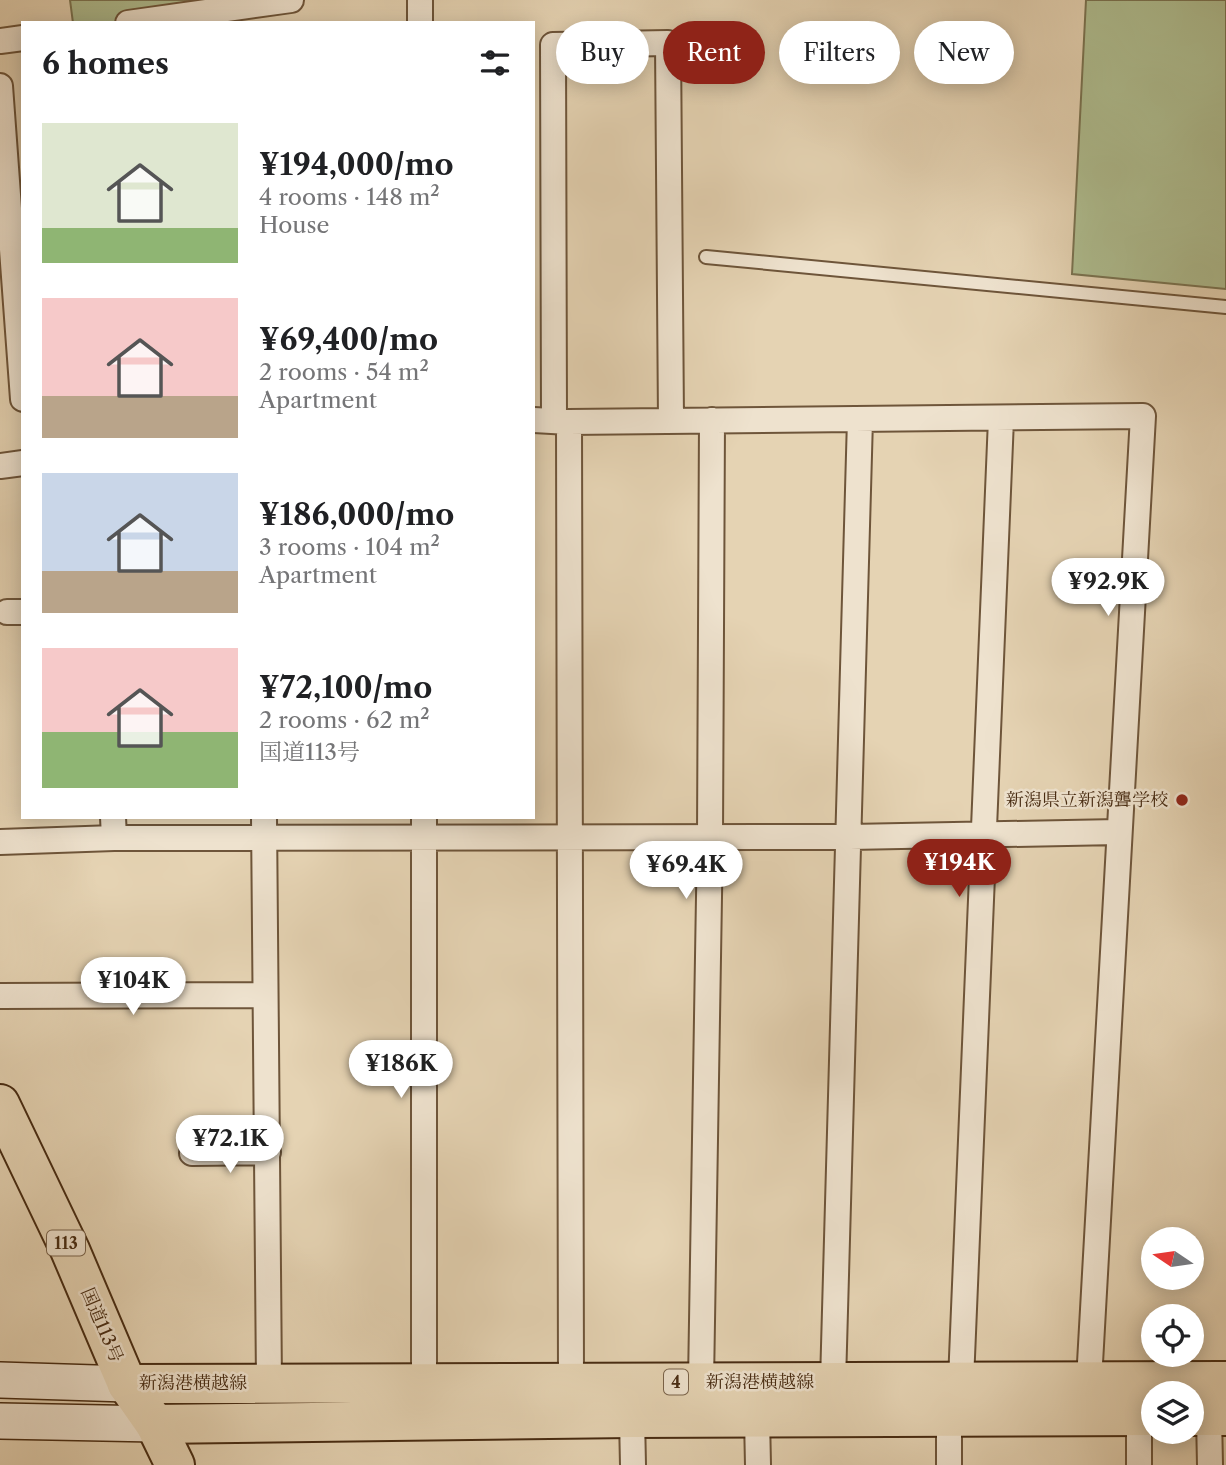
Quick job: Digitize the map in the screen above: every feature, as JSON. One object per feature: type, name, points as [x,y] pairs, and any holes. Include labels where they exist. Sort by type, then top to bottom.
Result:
[{"type":"main road","name":"国道113号","points":[[0,1104],[70,1250],[127,1384],[155,1424],[175,1465]]},
{"type":"main road","name":"新潟港横越線","points":[[127,1384],[1226,1381]]},
{"type":"main road","name":"新潟港横越線","points":[[155,1424],[632,1418],[1141,1416]]},
{"type":"street","points":[[154,21],[259,13],[291,0]]},
{"type":"street","points":[[420,0],[420,21]]},
{"type":"street","points":[[0,41],[21,38]]},
{"type":"street","points":[[571,1382],[572,839],[552,420],[553,45],[668,43],[671,420]]},
{"type":"street","points":[[0,86],[14,177],[13,321],[21,383]]},
{"type":"street","points":[[552,420],[1143,416],[1089,1381]]},
{"type":"street","points":[[833,1382],[860,419]]},
{"type":"street","points":[[961,1381],[1001,419]]},
{"type":"street","points":[[701,1382],[710,836],[712,420]]},
{"type":"street","points":[[0,467],[21,463]]},
{"type":"street","points":[[0,842],[114,828],[424,828],[572,839],[1118,832]]},
{"type":"street","points":[[264,828],[269,1383]]},
{"type":"street","points":[[424,828],[424,1383]]},
{"type":"street","points":[[0,996],[265,995]]},
{"type":"street","points":[[192,1153],[268,1152]]},
{"type":"street","points":[[0,1380],[127,1384]]},
{"type":"street","points":[[1209,1416],[1209,1465]]},
{"type":"street","points":[[948,1417],[949,1465]]},
{"type":"street","points":[[632,1418],[633,1465]]},
{"type":"street","points":[[757,1418],[758,1465]]},
{"type":"street","points":[[0,1421],[155,1424]]},
{"type":"street","points":[[1139,1465],[1142,1444]]},
{"type":"lane","points":[[706,257],[1226,307]]},
{"type":"green space","points":[[70,0],[291,0],[142,21],[73,21]]},
{"type":"green space","points":[[1086,0],[1226,0],[1226,289],[1072,274]]},
{"type":"place","name":"新潟県立新潟聾学校","points":[[1182,800]]}]
